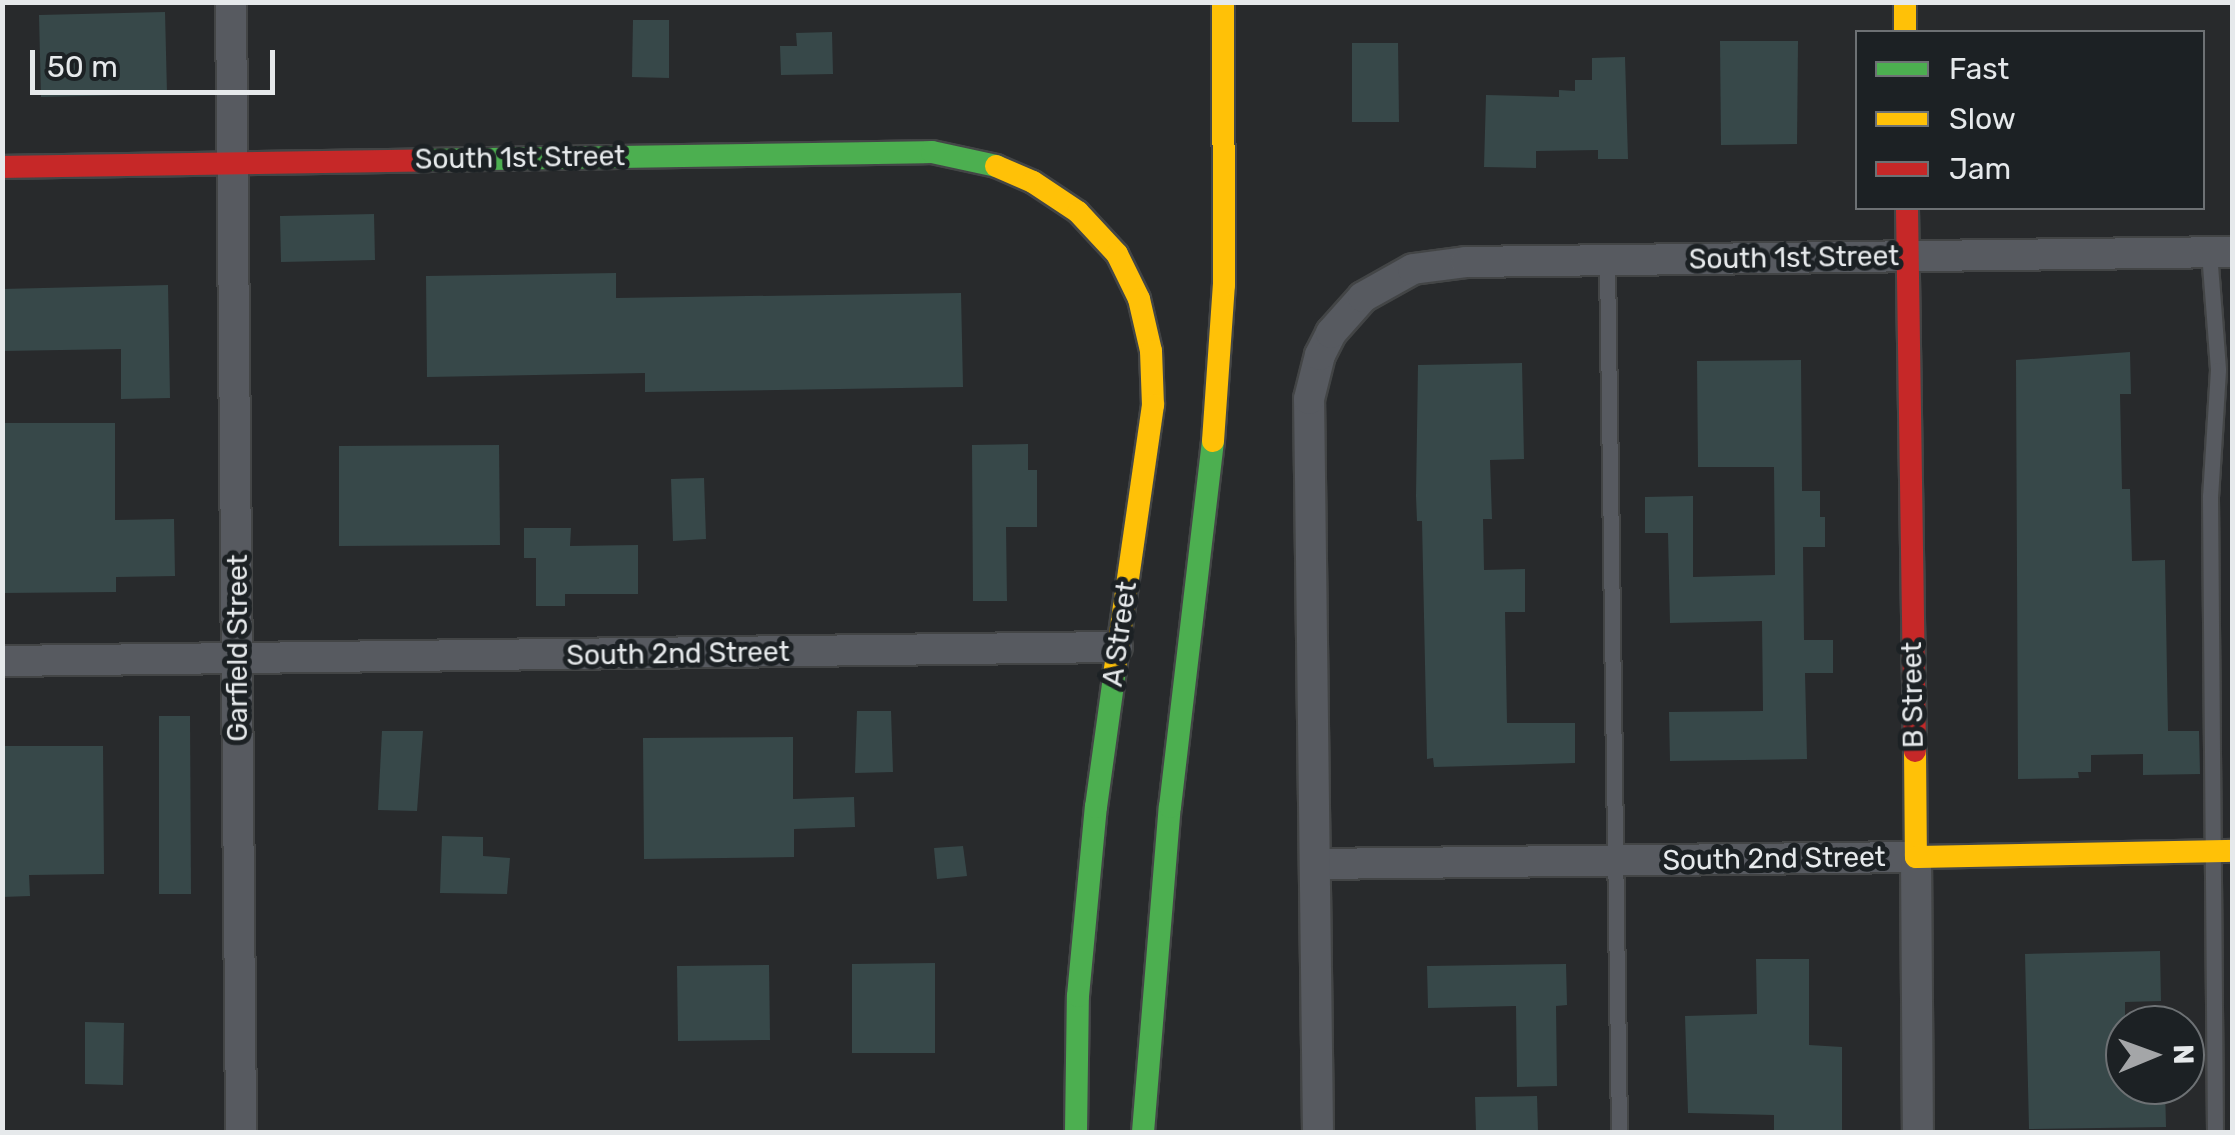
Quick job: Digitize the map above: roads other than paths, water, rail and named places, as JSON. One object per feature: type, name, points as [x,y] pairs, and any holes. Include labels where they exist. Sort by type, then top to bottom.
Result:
[{"type":"street","name":"Garfield Street","points":[[231,2],[236,164],[241,1132]]},
{"type":"street","points":[[1143,1132],[1170,807],[1218,392],[1224,163],[1222,2]]},
{"type":"street","points":[[1905,2],[1905,30]]},
{"type":"street","name":"South 1st Street","points":[[2,168],[932,152],[985,161],[1032,182]]},
{"type":"street","name":"A Street","points":[[1032,182],[1078,212],[1117,254],[1140,300],[1151,351],[1153,405],[1117,648],[1086,907],[1076,1132]]},
{"type":"street","name":"B Street","points":[[1907,210],[1918,1132]]},
{"type":"street","name":"South 1st Street","points":[[1315,864],[1309,399],[1326,344],[1344,315],[1363,297],[1394,277],[1435,265],[2221,252]]},
{"type":"street","name":"South 2nd Street","points":[[2,662],[1117,648]]},
{"type":"street","name":"South 2nd Street","points":[[1315,864],[2223,851]]},
{"type":"street","points":[[1315,864],[1318,1132]]},
{"type":"lane","points":[[2214,1132],[2223,851],[2210,496],[2221,252]]},
{"type":"lane","points":[[1606,260],[1620,1132]]}]
